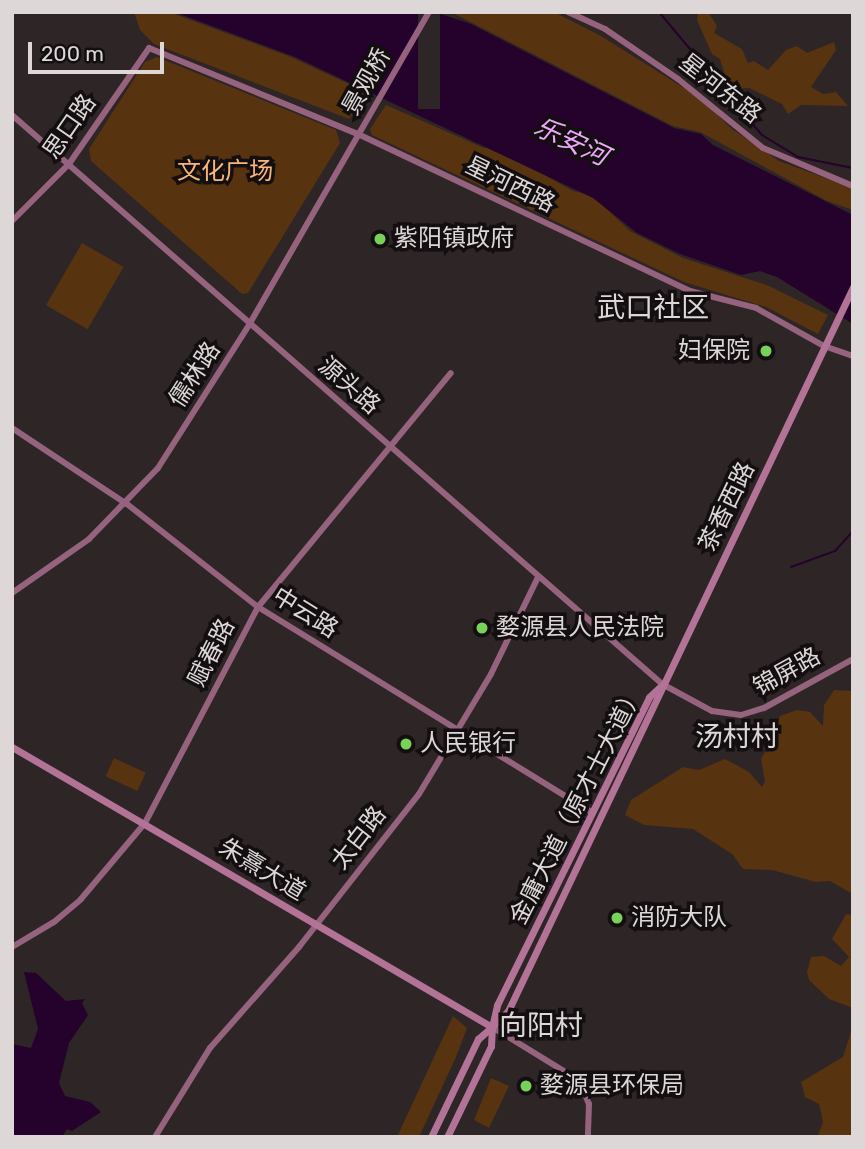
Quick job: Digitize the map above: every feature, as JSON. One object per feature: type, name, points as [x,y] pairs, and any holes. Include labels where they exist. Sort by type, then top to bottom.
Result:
[{"type":"main road","name":"茶香西路","points":[[662,684],[853,287]]},
{"type":"main road","name":"金庸大道（原才士大道）","points":[[447,1137],[491,1046],[497,1005],[649,697],[662,684]]},
{"type":"main road","name":"金庸大道（原才士大道）","points":[[431,1137],[478,1039],[508,1011],[662,684]]},
{"type":"main road","name":"朱熹大道","points":[[12,747],[492,1027]]},
{"type":"street","name":"景观桥","points":[[360,135],[429,12]]},
{"type":"street","name":"星河东路","points":[[568,12],[605,29],[678,79],[763,148],[853,186]]},
{"type":"street","name":"星河西路","points":[[149,48],[360,135],[690,291],[759,309],[824,346],[853,356]]},
{"type":"street","name":"思口路","points":[[12,221],[69,164],[149,48]]},
{"type":"street","name":"源头路","points":[[12,116],[662,684]]},
{"type":"street","name":"儒林路","points":[[12,593],[71,553],[127,504],[158,468],[249,325],[360,135]]},
{"type":"street","name":"赋春路","points":[[12,947],[54,922],[81,899],[145,823],[258,607],[388,446],[451,373]]},
{"type":"street","name":"中云路","points":[[12,428],[127,504],[258,607],[592,812]]},
{"type":"street","name":"太白路","points":[[155,1137],[210,1048],[316,924],[419,793],[460,729],[538,577]]},
{"type":"street","name":"锦屏路","points":[[662,684],[712,711],[741,715],[764,708],[853,659]]},
{"type":"street","points":[[492,1027],[580,1081],[589,1104],[588,1137]]},
{"type":"green space","points":[[134,12],[169,12],[291,57],[364,91],[365,97],[349,119],[154,44],[140,30]]},
{"type":"green space","points":[[451,12],[554,12],[601,36],[700,98],[732,129],[779,161],[853,188],[853,210],[827,201],[700,132],[673,126]]},
{"type":"green space","points":[[698,12],[708,12],[717,26],[714,33],[742,49],[748,63],[754,61],[768,70],[786,50],[797,46],[807,53],[834,42],[836,50],[811,87],[823,94],[836,92],[848,106],[801,105],[788,114],[782,104],[749,88],[729,89],[720,59],[712,54],[697,20]]},
{"type":"green space","name":"文化广场","points":[[157,57],[336,130],[340,143],[248,293],[242,294],[91,161],[89,149],[145,62]]},
{"type":"green space","points":[[386,105],[484,148],[494,146],[573,191],[592,195],[630,231],[683,258],[769,286],[828,315],[818,334],[766,307],[684,282],[372,135],[370,129]]},
{"type":"green space","points":[[82,243],[124,267],[88,329],[46,305]]},
{"type":"green space","points":[[834,690],[853,691],[853,894],[830,881],[816,882],[772,870],[743,869],[732,854],[693,829],[644,825],[625,815],[631,800],[683,767],[699,770],[725,759],[749,772],[762,787],[765,782],[761,758],[771,744],[780,716],[797,710],[810,712],[823,726],[824,705]]},
{"type":"green space","points":[[114,758],[146,773],[137,791],[106,776]]},
{"type":"green space","points":[[846,914],[853,915],[853,1008],[829,999],[809,980],[807,972],[811,957],[824,956],[841,966],[849,957],[832,939]]},
{"type":"green space","points":[[453,1016],[467,1028],[419,1137],[397,1137]]},
{"type":"green space","points":[[853,1025],[853,1135],[817,1137],[823,1122],[819,1104],[805,1097],[801,1082],[843,1057]]},
{"type":"green space","points":[[491,1078],[509,1086],[489,1128],[474,1120]]},
{"type":"water","name":"乐安河","points":[[174,12],[435,12],[471,24],[674,128],[701,134],[713,145],[853,215],[853,324],[777,277],[760,271],[741,275],[680,254],[637,233],[593,198],[295,57]]},
{"type":"water","points":[[24,972],[36,973],[66,1001],[85,999],[82,1003],[88,1015],[69,1043],[59,1083],[65,1096],[90,1102],[101,1112],[72,1131],[67,1129],[62,1137],[12,1137],[12,1044],[31,1048],[38,1029]]},
{"type":"pier","points":[[418,12],[440,12],[440,109],[418,109]]},
{"type":"waterway","points":[[659,12],[762,135],[798,157],[853,168]]},
{"type":"waterway","points":[[791,567],[835,551],[853,531]]},
{"type":"place","name":"紫阳镇政府","points":[[380,239]]},
{"type":"place","name":"妇保院","points":[[766,351]]},
{"type":"place","name":"婺源县人民法院","points":[[482,628]]},
{"type":"place","name":"人民银行","points":[[406,744]]},
{"type":"place","name":"消防大队","points":[[617,918]]},
{"type":"place","name":"婺源县环保局","points":[[526,1086]]},
{"type":"district","name":"武口社区","points":[[653,308]]},
{"type":"district","name":"汤村村","points":[[737,737]]},
{"type":"district","name":"向阳村","points":[[541,1026]]}]
